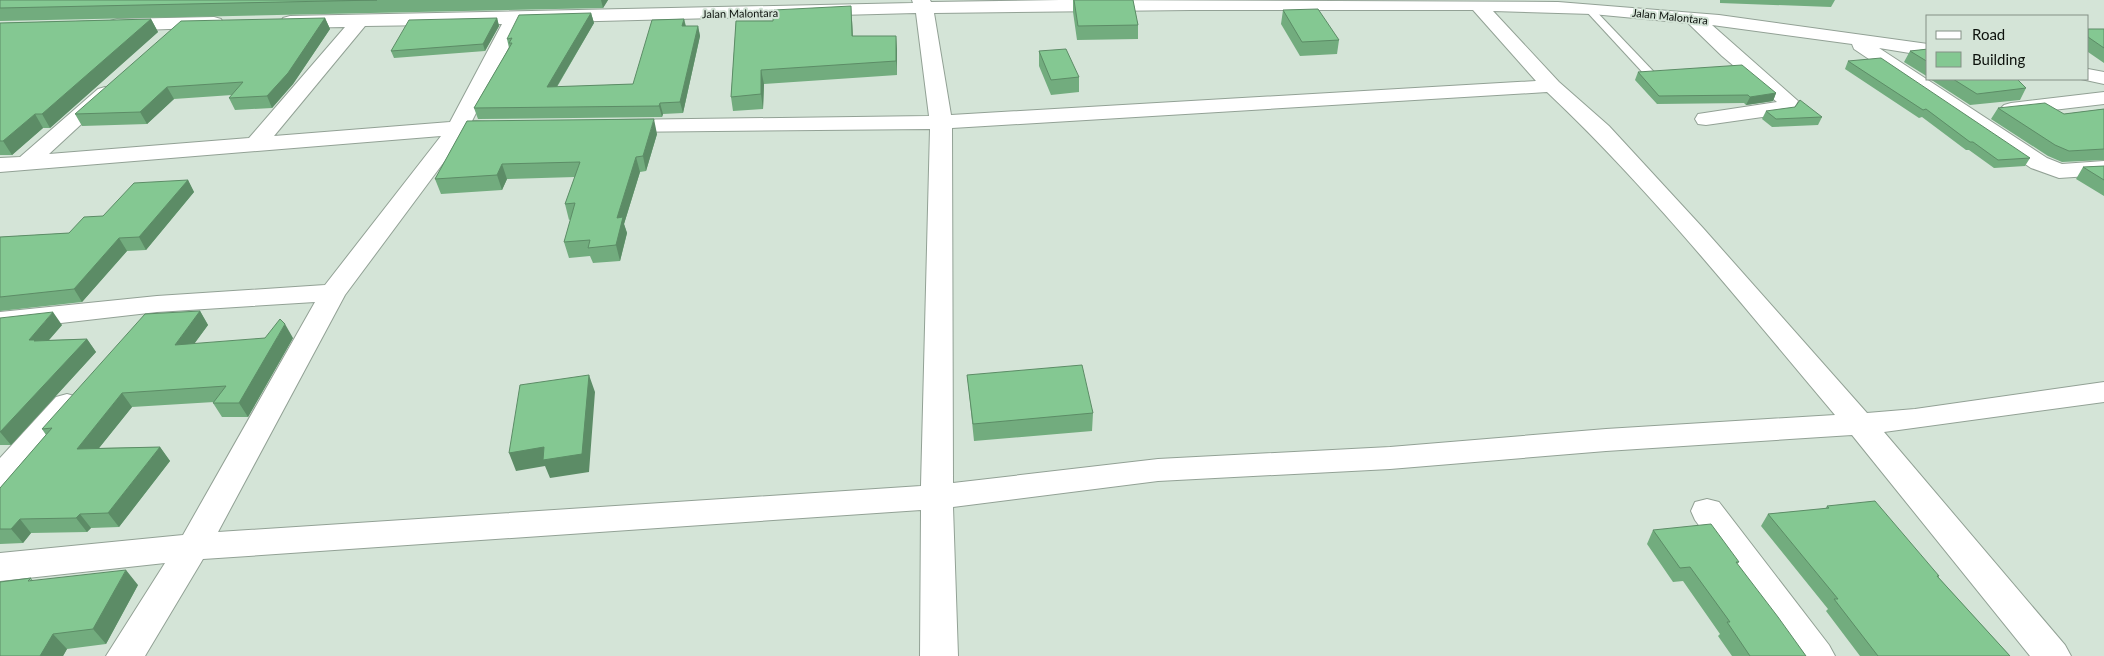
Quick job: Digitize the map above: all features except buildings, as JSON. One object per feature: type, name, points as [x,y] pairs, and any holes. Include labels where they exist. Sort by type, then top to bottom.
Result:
[{"type":"street","points":[[600,16],[610,0]]},
{"type":"street","name":"Jalan Malontara","points":[[270,22],[600,16],[922,4],[1165,3],[1589,8],[1621,6],[1694,18],[1852,38],[1926,50]]},
{"type":"street","points":[[922,4],[941,122],[937,498],[939,656]]},
{"type":"street","points":[[1479,6],[1552,86],[1600,131],[1694,233],[1860,424],[2052,656]]},
{"type":"street","points":[[125,656],[193,547],[333,293],[458,128],[514,18]]},
{"type":"street","points":[[1694,18],[1729,52],[1788,101],[1784,109],[1706,119]]},
{"type":"street","points":[[256,144],[360,21]]},
{"type":"street","points":[[162,42],[183,23]]},
{"type":"street","points":[[103,25],[231,23]]},
{"type":"street","points":[[1852,38],[2039,163],[2059,171],[2104,168]]},
{"type":"street","points":[[2089,75],[2104,78]]},
{"type":"street","points":[[26,163],[119,80]]},
{"type":"street","points":[[596,126],[941,122],[1552,86]]},
{"type":"street","points":[[1967,114],[2104,98]]},
{"type":"street","points":[[0,165],[458,128],[517,128]]},
{"type":"street","points":[[0,321],[157,304],[333,293]]},
{"type":"street","points":[[131,333],[157,304]]},
{"type":"street","points":[[0,479],[85,384]]},
{"type":"street","points":[[0,567],[193,547],[937,498],[1158,470],[1390,458],[1606,440],[1860,424],[1915,419],[2104,392]]},
{"type":"street","points":[[1707,511],[1816,656]]},
{"type":"lane","points":[[1589,8],[1650,74]]}]
